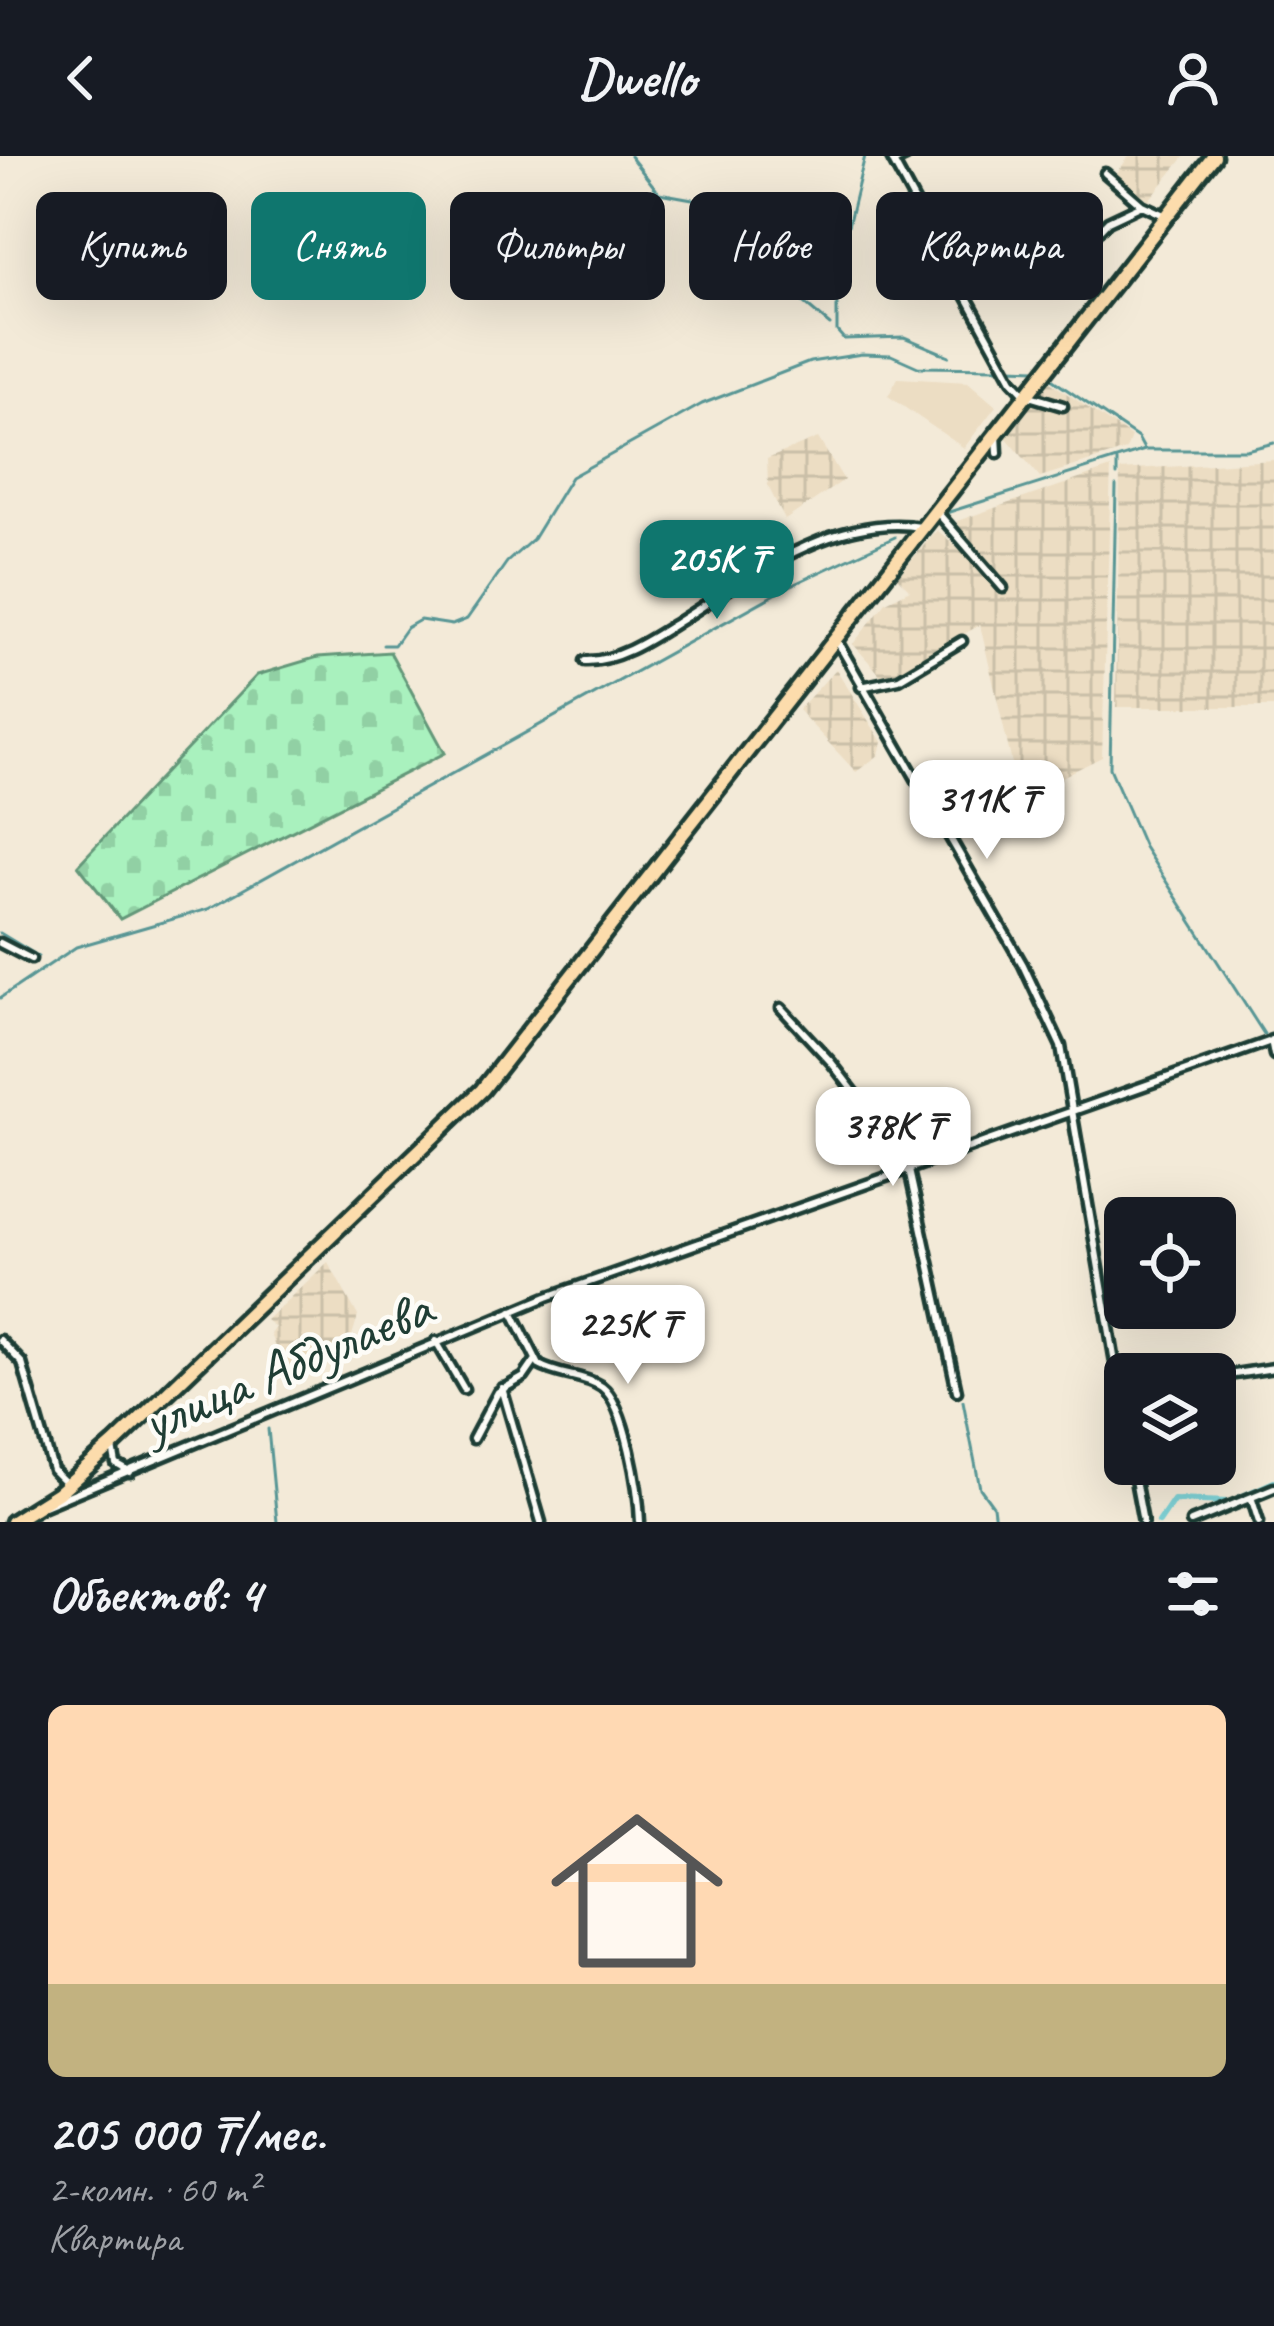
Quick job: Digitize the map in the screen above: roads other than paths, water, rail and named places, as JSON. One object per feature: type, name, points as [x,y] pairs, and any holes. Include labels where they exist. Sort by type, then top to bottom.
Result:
[{"type":"highway","points":[[12,1522],[72,1491],[114,1444],[482,1090],[1214,156]]},
{"type":"street","points":[[906,156],[891,159],[1008,374],[1025,395],[1063,406]]},
{"type":"street","points":[[1106,173],[1142,205],[1166,216]]},
{"type":"street","points":[[1103,226],[1142,205]]},
{"type":"street","points":[[997,431],[998,452]]},
{"type":"street","points":[[934,510],[1003,588]]},
{"type":"street","points":[[585,661],[598,661],[646,642],[835,531],[872,523],[921,526]]},
{"type":"street","points":[[950,524],[960,523]]},
{"type":"street","points":[[836,637],[1023,965],[1061,1046],[1076,1110],[1095,1264],[1113,1353]]},
{"type":"street","points":[[861,688],[899,679],[962,641]]},
{"type":"street","points":[[0,943],[31,959]]},
{"type":"street","points":[[781,1008],[831,1063],[909,1168],[957,1390]]},
{"type":"street","points":[[1273,1040],[1274,1055]]},
{"type":"street","name":"улица Абдулаева","points":[[72,1491],[133,1472],[512,1311],[1273,1040]]},
{"type":"street","points":[[512,1311],[535,1361],[546,1370],[594,1383],[609,1396],[638,1484],[640,1522]]},
{"type":"street","points":[[0,1340],[22,1363],[53,1470],[72,1491]]},
{"type":"street","points":[[436,1340],[464,1389]]},
{"type":"street","points":[[473,1439],[502,1388],[524,1377],[535,1361]]},
{"type":"street","points":[[1236,1374],[1274,1368]]},
{"type":"street","points":[[502,1388],[541,1522]]},
{"type":"street","points":[[114,1444],[116,1464],[133,1472]]},
{"type":"street","points":[[1136,1485],[1143,1522]]},
{"type":"street","points":[[1191,1522],[1274,1488]]},
{"type":"street","points":[[1252,1500],[1259,1522]]},
{"type":"waterway","points":[[630,156],[659,193],[754,210],[798,298],[830,325]]},
{"type":"waterway","points":[[865,156],[837,271],[837,331],[844,339],[904,337],[949,356]]},
{"type":"waterway","points":[[383,645],[394,645],[406,628],[420,620],[452,625],[467,619],[507,562],[533,539],[571,477],[702,404],[810,362],[862,354],[891,355],[918,367],[1000,368]]},
{"type":"waterway","points":[[1009,368],[1036,369]]},
{"type":"waterway","points":[[1047,376],[1138,438],[1144,449]]},
{"type":"waterway","points":[[946,513],[1145,450],[1246,450],[1274,443]]},
{"type":"waterway","points":[[1117,459],[1117,475]]},
{"type":"waterway","points":[[1116,486],[1110,768],[1144,847],[1264,1034]]},
{"type":"waterway","points":[[0,998],[76,947],[208,909],[790,586],[895,537]]},
{"type":"waterway","points":[[0,933],[38,956]]},
{"type":"waterway","points":[[963,1401],[980,1488],[993,1506],[995,1522]]},
{"type":"waterway","points":[[268,1429],[277,1522]]},
{"type":"waterway","points":[[1159,1522],[1174,1500],[1229,1502],[1274,1482]]}]
